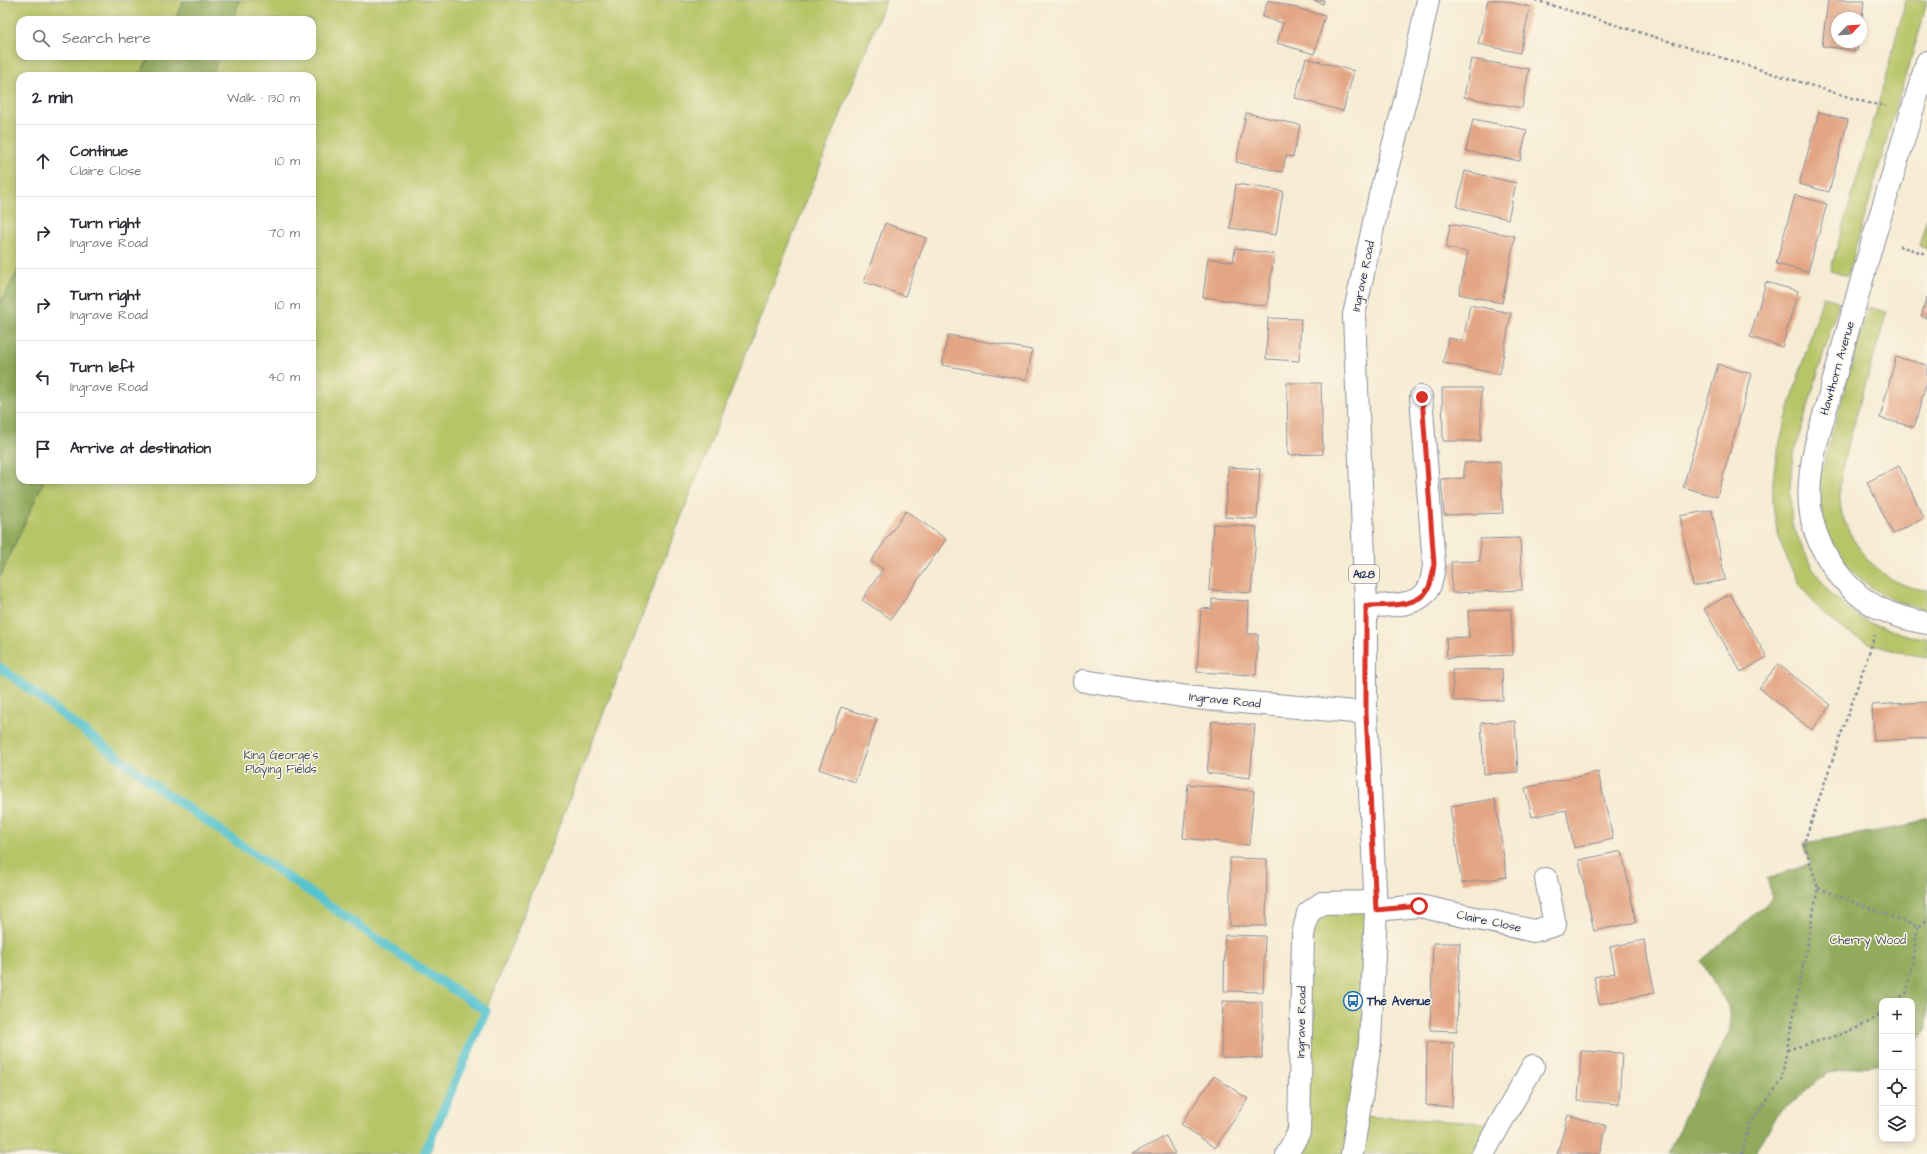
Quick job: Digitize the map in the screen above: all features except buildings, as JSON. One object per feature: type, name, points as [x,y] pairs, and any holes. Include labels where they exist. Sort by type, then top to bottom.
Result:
[{"type":"street","name":"Ingrave Road","points":[[1352,1154],[1370,1042],[1376,906],[1366,713],[1366,606],[1354,315],[1380,195],[1410,79],[1428,0]]},
{"type":"street","name":"Hawthorn Avenue","points":[[1927,62],[1816,444],[1809,488],[1810,509],[1816,535],[1827,558],[1860,595],[1883,610],[1909,620],[1927,623]]},
{"type":"street","points":[[1366,606],[1406,603],[1418,599],[1428,590],[1434,564],[1422,397]]},
{"type":"street","name":"Ingrave Road","points":[[1084,681],[1196,698],[1366,713]]},
{"type":"street","name":"Claire Close","points":[[1376,906],[1419,906],[1534,931],[1555,925],[1546,879]]},
{"type":"street","name":"Ingrave Road","points":[[1287,1154],[1299,1132],[1303,935],[1308,913],[1322,903],[1376,906]]},
{"type":"street","points":[[1483,1154],[1533,1066]]},
{"type":"path","points":[[1535,0],[1868,102],[1912,111]]},
{"type":"path","points":[[1742,1154],[1749,1124],[1781,1081],[1818,888],[1804,843],[1883,610]]},
{"type":"path","points":[[1818,888],[1918,927]]},
{"type":"path","points":[[1900,998],[1907,992],[1918,927],[1927,920]]},
{"type":"path","points":[[1787,1050],[1832,1037],[1874,1019],[1879,1015]]},
{"type":"green space","points":[[0,0],[184,0],[177,16],[16,16],[16,60],[148,60],[141,72],[16,72],[16,274],[0,304]]},
{"type":"green space","points":[[184,0],[240,0],[234,16],[177,16]]},
{"type":"green space","name":"King George's Playing Fields","points":[[216,0],[886,0],[429,1154],[0,1154],[0,577],[42,484],[316,484],[316,72],[195,72],[199,60],[316,60],[316,16],[211,16]]},
{"type":"green space","points":[[1906,0],[1927,0],[1921,26],[1899,96],[1848,276],[1830,271],[1875,116]]},
{"type":"green space","points":[[148,60],[218,60],[213,72],[141,72]]},
{"type":"green space","points":[[1927,218],[1927,249],[1919,246]]},
{"type":"green space","points":[[16,274],[16,484],[42,484],[0,577],[0,304]]},
{"type":"green space","points":[[1823,297],[1839,301],[1793,457],[1790,488],[1792,524],[1811,566],[1831,594],[1854,613],[1873,624],[1910,636],[1927,638],[1927,657],[1877,646],[1849,633],[1831,620],[1815,604],[1802,587],[1791,568],[1782,547],[1776,525],[1773,503],[1775,464],[1791,401]]},
{"type":"green space","points":[[1868,307],[1887,312],[1845,455],[1840,489],[1841,509],[1853,539],[1862,552],[1879,570],[1886,576],[1901,584],[1927,590],[1927,609],[1922,609],[1895,600],[1868,585],[1845,563],[1836,550],[1824,522],[1820,499],[1820,476]]},
{"type":"green space","name":"Cherry Wood","points":[[1927,817],[1927,1028],[1915,1044],[1915,998],[1879,998],[1879,1064],[1829,1072],[1776,1116],[1755,1154],[1668,1154],[1682,1122],[1731,1029],[1728,1006],[1701,961],[1772,898],[1767,878],[1810,864],[1804,843],[1907,826]]},
{"type":"green space","points":[[1375,902],[1358,1116],[1501,1124],[1483,1154],[1287,1154],[1308,913]]},
{"type":"waterway","points":[[0,667],[160,789],[423,970],[486,1011],[424,1154]]},
{"type":"place","name":"The Avenue","points":[[1353,1001]]},
{"type":"route","points":[[1419,906],[1376,910],[1366,713],[1366,606],[1406,603],[1418,599],[1428,590],[1434,564],[1422,397]]}]
